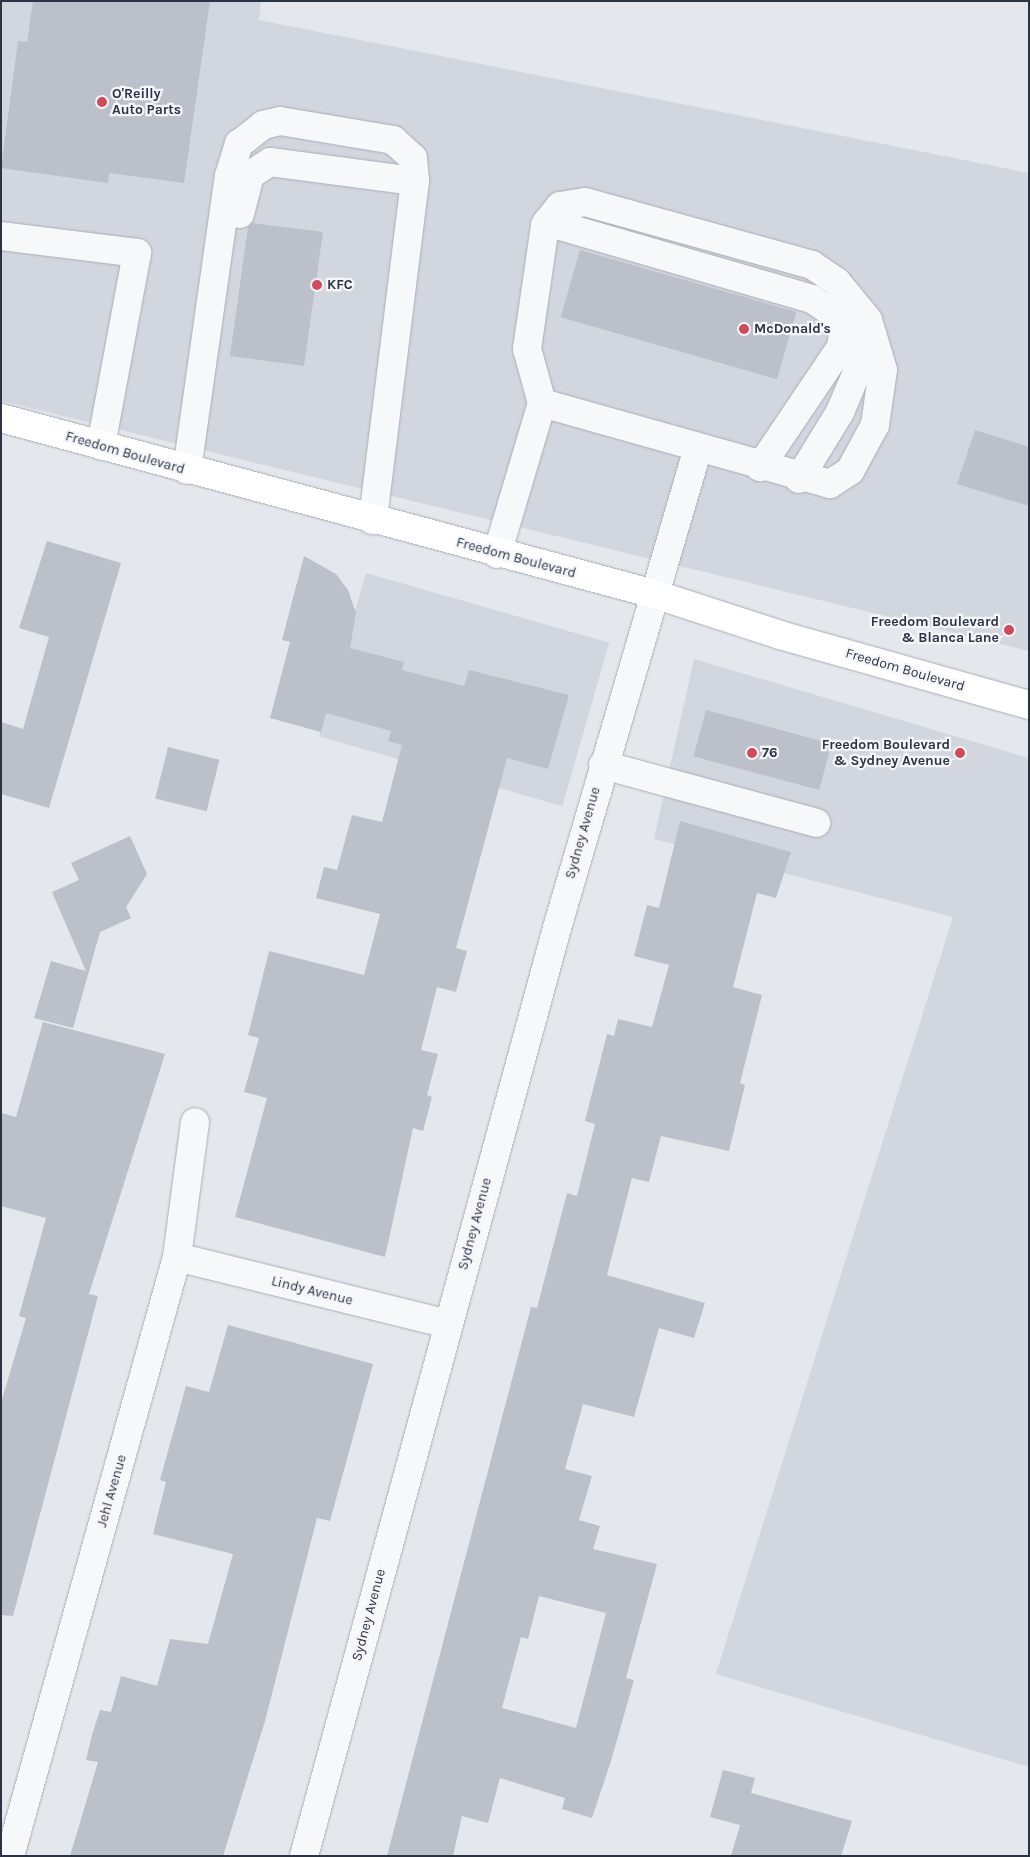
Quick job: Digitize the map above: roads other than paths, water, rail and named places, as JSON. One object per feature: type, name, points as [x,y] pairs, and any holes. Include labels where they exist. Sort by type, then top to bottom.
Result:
[{"type":"main road","name":"Freedom Boulevard","points":[[1,418],[497,554],[654,594],[780,635],[1029,705]]},
{"type":"street","points":[[188,470],[229,176],[239,144],[264,125],[280,121],[393,140],[413,158],[415,181],[372,520]]},
{"type":"street","points":[[198,394],[216,378],[243,192],[250,176],[259,167],[279,161],[415,181]]},
{"type":"street","points":[[497,554],[542,402],[527,349],[547,222],[560,206],[585,202],[780,254],[812,265],[837,282],[868,320],[878,344],[883,370],[882,400],[875,425],[846,476],[830,484],[799,479],[542,402]]},
{"type":"street","points":[[547,222],[812,299],[837,316],[854,341],[857,372],[840,412],[799,479]]},
{"type":"street","points":[[1,236],[137,253],[101,446]]},
{"type":"street","points":[[760,467],[841,347],[843,334],[837,316]]},
{"type":"street","name":"Sydney Avenue","points":[[304,1856],[447,1324],[603,765],[698,448]]},
{"type":"street","points":[[603,765],[816,823]]},
{"type":"street","name":"Jehl Avenue","points":[[10,1856],[177,1256],[195,1122]]},
{"type":"street","name":"Lindy Avenue","points":[[177,1256],[447,1324]]},
{"type":"place","name":"O'Reilly Auto Parts","points":[[102,102]]},
{"type":"place","name":"KFC","points":[[317,285]]},
{"type":"place","name":"McDonald's","points":[[744,329]]},
{"type":"place","name":"Freedom Boulevard & Blanca Lane","points":[[1009,630]]},
{"type":"place","name":"76","points":[[752,753]]},
{"type":"place","name":"Freedom Boulevard & Sydney Avenue","points":[[960,753]]}]
